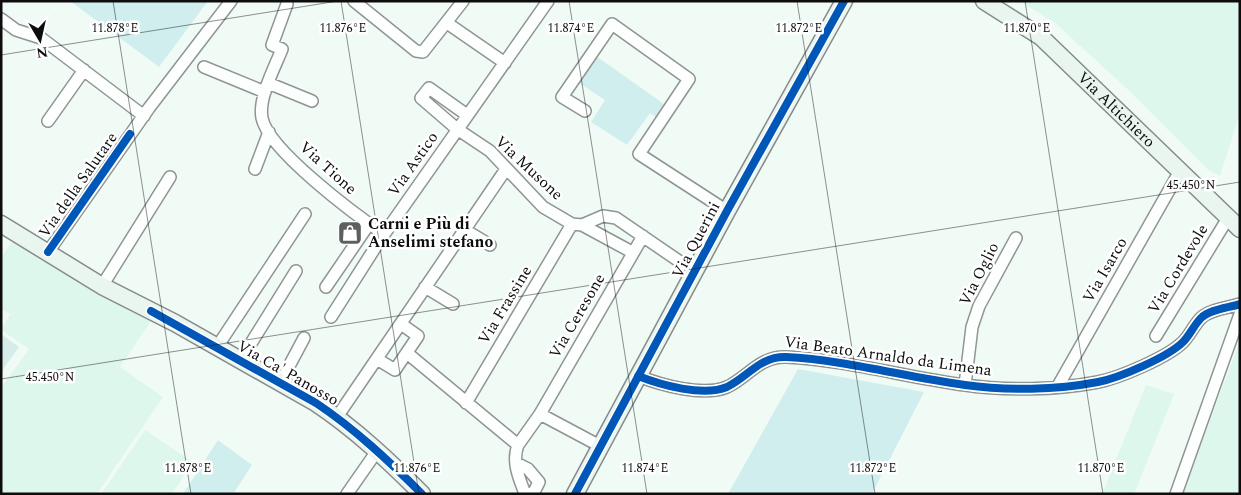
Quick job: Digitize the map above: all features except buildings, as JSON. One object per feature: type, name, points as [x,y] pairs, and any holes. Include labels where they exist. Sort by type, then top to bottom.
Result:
[{"type":"street","name":"Via della Salutare","points":[[48,252],[144,116],[231,1]]},
{"type":"street","points":[[354,1],[416,51],[424,52],[463,1]]},
{"type":"street","points":[[416,51],[454,1]]},
{"type":"street","name":"Via Astico","points":[[331,317],[384,234],[548,1]]},
{"type":"street","name":"Via Querini","points":[[575,494],[727,211],[844,1]]},
{"type":"street","name":"Via Altichiero","points":[[984,1],[1041,37],[1234,224]]},
{"type":"street","name":"Via Tione","points":[[287,4],[272,45],[282,49],[266,87],[261,117],[269,132],[291,158],[322,187],[384,234]]},
{"type":"street","points":[[1,19],[16,30],[41,38],[144,116]]},
{"type":"street","points":[[447,23],[504,63]]},
{"type":"street","points":[[585,112],[562,97],[612,24],[689,79],[639,154],[727,211]]},
{"type":"street","points":[[204,67],[312,101]]},
{"type":"street","points":[[48,121],[84,70]]},
{"type":"street","name":"Via Astico","points":[[457,129],[423,102],[421,98],[425,92],[429,88],[436,91],[467,115]]},
{"type":"street","name":"Via Musone","points":[[457,129],[490,151],[543,207],[632,252]]},
{"type":"street","points":[[255,169],[269,132]]},
{"type":"street","points":[[338,417],[506,169]]},
{"type":"street","name":"Via Isarco","points":[[1058,386],[1180,171]]},
{"type":"street","points":[[102,286],[170,177]]},
{"type":"street","name":"Via Ca' Panosso","points":[[216,347],[305,214]]},
{"type":"street","points":[[577,224],[603,216],[616,218],[695,272]]},
{"type":"street","name":"Via Ca' Panosso","points":[[1,224],[102,286],[216,347],[338,417],[377,451],[413,491]]},
{"type":"street","points":[[326,287],[369,224]]},
{"type":"street","name":"Via Frassine","points":[[466,403],[577,224]]},
{"type":"street","name":"Via Cordevole","points":[[1156,336],[1234,224]]},
{"type":"street","points":[[465,230],[490,245]]},
{"type":"street","name":"Via Ceresone","points":[[529,494],[524,491],[516,463],[518,445],[540,414],[632,252],[643,236]]},
{"type":"street","name":"Via Oglio","points":[[965,385],[972,327],[979,306],[1016,238]]},
{"type":"street","points":[[240,361],[296,271]]},
{"type":"street","points":[[425,287],[453,304]]},
{"type":"street","name":"Via Beato Arnaldo da Limena","points":[[638,376],[672,387],[710,390],[725,388],[770,358],[785,357],[854,365],[965,385],[1022,388],[1098,382],[1134,370],[1181,344],[1201,318],[1209,313],[1240,304]]},
{"type":"street","points":[[1176,494],[1240,314]]},
{"type":"street","points":[[377,359],[395,370],[407,353],[418,336],[401,324]]},
{"type":"street","name":"Via Ca' Panosso","points":[[280,383],[304,338]]},
{"type":"street","points":[[407,353],[518,445]]},
{"type":"street","points":[[540,414],[600,446]]},
{"type":"street","points":[[347,494],[377,451]]},
{"type":"street","points":[[516,463],[528,469],[539,482],[533,494]]},
{"type":"green space","points":[[1019,1],[1240,1],[1240,113],[1220,176],[1207,169],[1124,86],[1055,23]]},
{"type":"green space","points":[[13,241],[94,291],[151,321],[120,367],[163,397],[97,494],[1,494],[1,388],[29,349],[1,330],[10,314],[1,309],[1,257]]},
{"type":"green space","points":[[1240,341],[1240,494],[1182,494],[1207,428]]},
{"type":"green space","points":[[1146,385],[1174,394],[1134,494],[1102,494]]},
{"type":"green space","points":[[145,430],[193,462],[172,494],[101,494]]},
{"type":"shaded area","points":[[70,1],[208,1],[159,67]]},
{"type":"shaded area","points":[[596,56],[664,104],[656,117],[650,113],[627,145],[591,122],[605,100],[579,83]]},
{"type":"shaded area","points":[[1,334],[19,347],[1,372]]},
{"type":"shaded area","points":[[798,369],[924,392],[872,494],[728,494]]},
{"type":"shaded area","points":[[218,440],[252,465],[233,494],[183,494]]},
{"type":"cycle path","points":[[575,494],[727,211],[844,1]]},
{"type":"cycle path","points":[[48,252],[130,134]]},
{"type":"cycle path","points":[[638,376],[682,389],[717,390],[734,383],[761,363],[786,357],[853,365],[943,382],[981,387],[1032,389],[1065,387],[1107,380],[1143,366],[1176,348],[1205,315],[1240,304]]},
{"type":"cycle path","points":[[151,311],[316,403],[371,446],[422,494]]},
{"type":"place","name":"Carni e Più di Anselimi stefano","points":[[350,233]]}]
